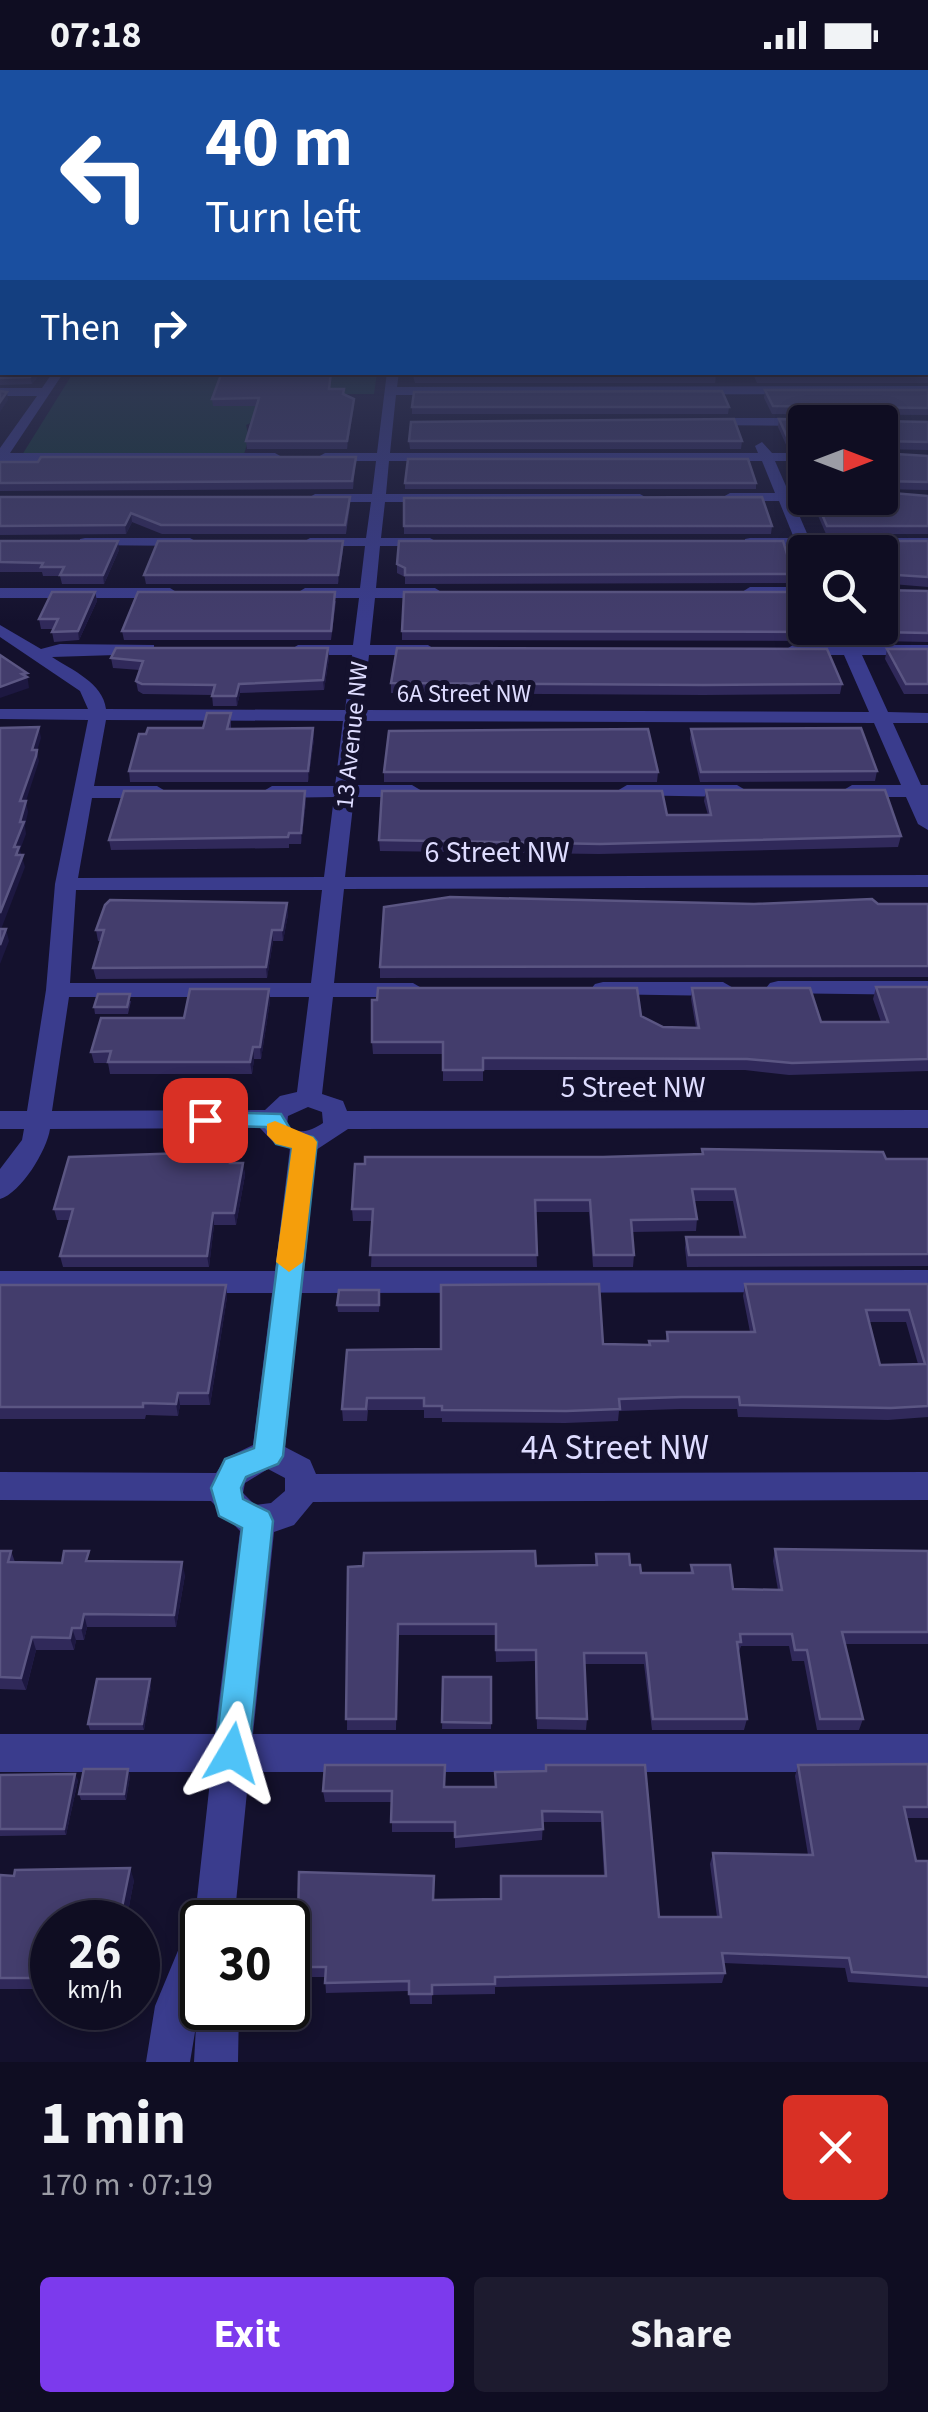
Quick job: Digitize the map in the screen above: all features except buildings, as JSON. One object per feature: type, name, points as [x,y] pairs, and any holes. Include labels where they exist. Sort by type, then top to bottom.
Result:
[{"type":"street","points":[[0,458],[15,436]]},
{"type":"street","name":"13 Avenue NW","points":[[308,1098],[382,457],[390,436]]},
{"type":"street","points":[[758,436],[801,535]]},
{"type":"street","points":[[0,458],[287,457]]},
{"type":"street","points":[[306,457],[788,458]]},
{"type":"street","points":[[304,498],[650,498]]},
{"type":"street","points":[[708,498],[786,498]]},
{"type":"street","points":[[60,542],[218,542]]},
{"type":"street","points":[[297,542],[451,542]]},
{"type":"street","points":[[725,542],[788,546]]},
{"type":"street","points":[[898,543],[928,542]]},
{"type":"street","points":[[725,592],[788,592]]},
{"type":"street","points":[[0,593],[190,593]]},
{"type":"street","points":[[284,593],[450,593]]},
{"type":"street","points":[[0,630],[86,687],[96,699],[98,715],[66,884],[58,990],[35,1142],[0,1189]]},
{"type":"street","points":[[849,645],[881,718],[921,791],[928,824]]},
{"type":"street","points":[[36,656],[60,649],[172,649]]},
{"type":"street","points":[[285,650],[439,650]]},
{"type":"street","points":[[772,650],[928,650]]},
{"type":"street","name":"6A Street NW","points":[[0,714],[928,718]]},
{"type":"street","points":[[600,791],[756,791]]},
{"type":"street","points":[[835,791],[921,791]]},
{"type":"street","points":[[82,792],[176,792]]},
{"type":"street","points":[[251,792],[442,792]]},
{"type":"street","name":"6 Street NW","points":[[66,884],[928,881]]},
{"type":"street","points":[[574,989],[928,988]]},
{"type":"street","points":[[58,990],[436,990]]},
{"type":"street","points":[[308,1098],[328,1102],[339,1120],[331,1133],[304,1142],[284,1138],[273,1120],[282,1107],[308,1098]]},
{"type":"street","name":"5 Street NW","points":[[339,1120],[928,1119]]},
{"type":"street","points":[[0,1120],[273,1120]]},
{"type":"street","points":[[268,1456],[304,1142]]},
{"type":"street","points":[[0,1282],[928,1281]]},
{"type":"street","points":[[268,1456],[294,1465],[303,1488],[293,1508],[271,1520],[258,1521],[230,1507],[226,1488],[236,1468],[268,1456]]},
{"type":"street","points":[[0,1486],[226,1488]]},
{"type":"street","name":"4A Street NW","points":[[303,1488],[928,1486]]},
{"type":"street","points":[[213,1900],[258,1521]]},
{"type":"street","points":[[0,1753],[928,1753]]},
{"type":"street","points":[[168,2062],[180,2001]]},
{"type":"street","points":[[216,2062],[217,2030]]},
{"type":"green space","points":[[34,436],[249,438],[244,454],[22,455]]},
{"type":"slow traffic","points":[[275,1130],[284,1138],[304,1142],[289,1262]]},
{"type":"route","points":[[205,1120],[273,1120],[284,1138],[304,1142],[268,1456],[256,1457],[236,1468],[226,1488],[230,1507],[247,1519],[258,1521],[232,1753]]}]
